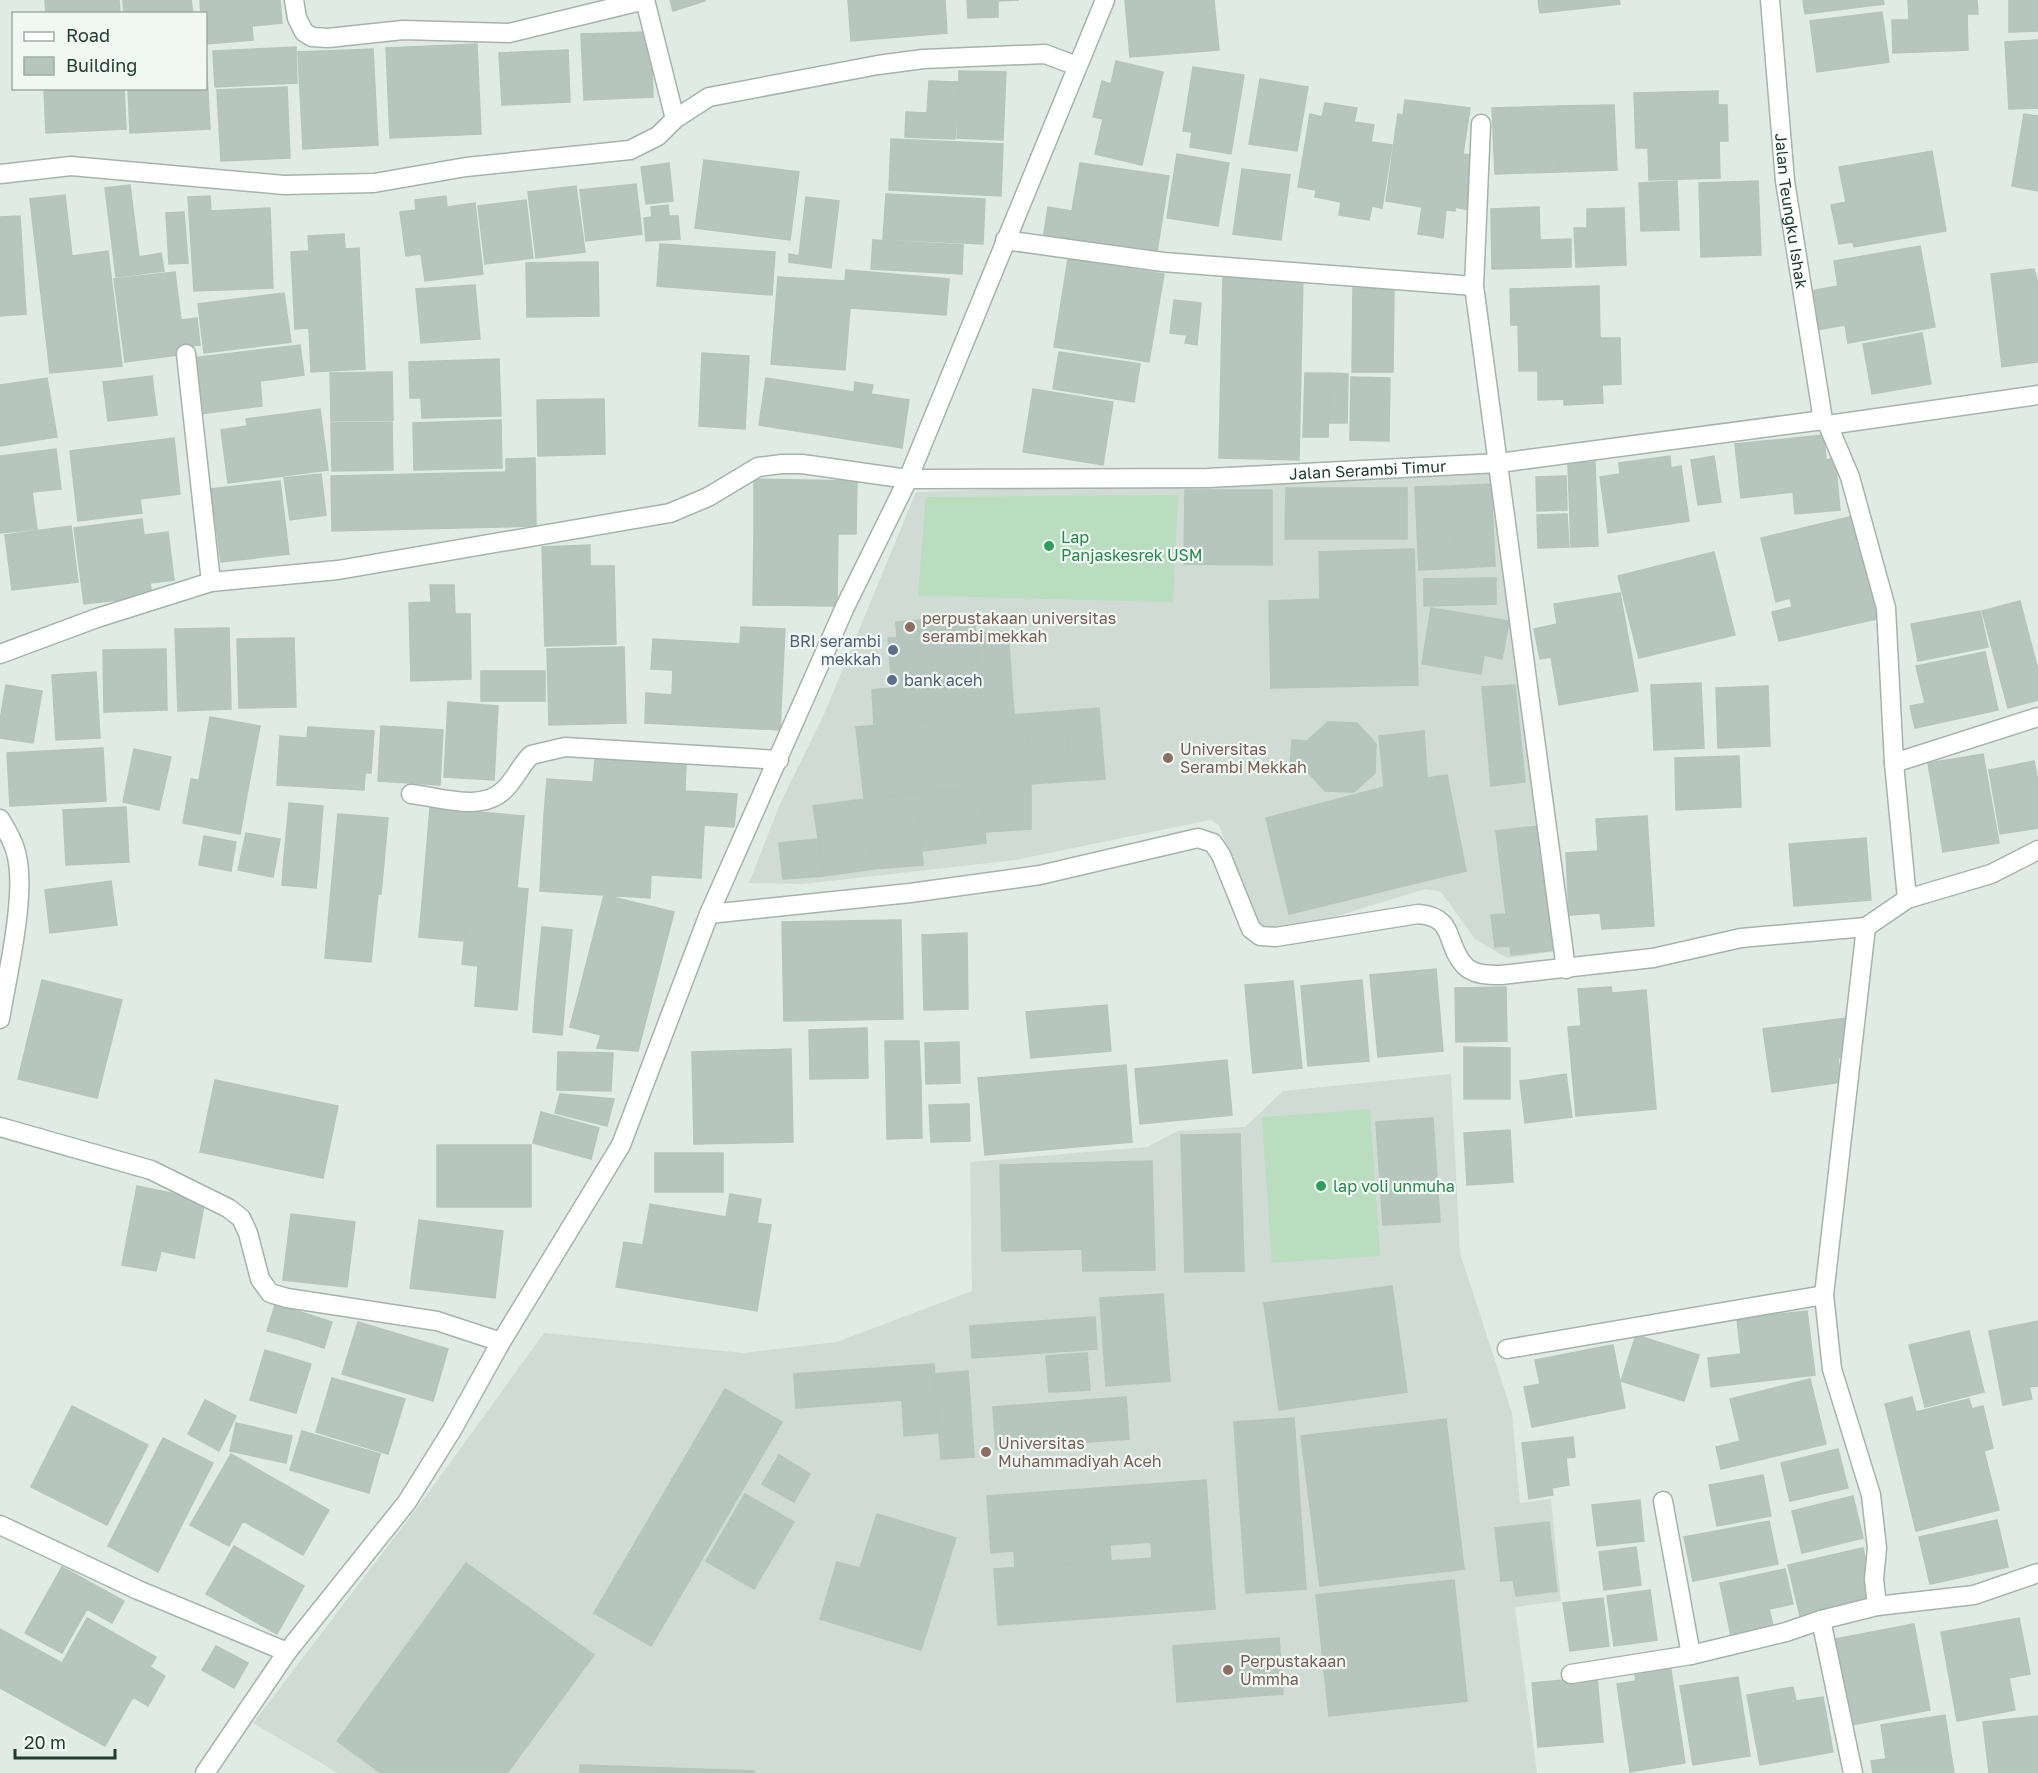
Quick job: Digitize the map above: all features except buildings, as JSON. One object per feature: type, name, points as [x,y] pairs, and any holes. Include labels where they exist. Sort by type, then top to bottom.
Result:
[{"type":"street","points":[[294,0],[297,18],[304,32],[312,36],[328,38],[402,30],[509,33],[645,0],[675,119]]},
{"type":"street","points":[[205,1773],[287,1652],[407,1502],[621,1145],[710,914],[845,607],[908,479],[1105,0]]},
{"type":"street","name":"Jalan Teungku Ishak","points":[[1770,0],[1785,181],[1825,422],[1850,477],[1884,592],[1894,763],[1907,899]]},
{"type":"street","points":[[0,174],[71,166],[284,185],[374,183],[466,167],[630,150],[658,136],[675,119],[710,97],[923,59],[1045,54],[1077,66]]},
{"type":"street","points":[[1481,124],[1474,286],[1566,969]]},
{"type":"street","points":[[1005,240],[1163,262],[1474,286]]},
{"type":"street","points":[[186,354],[211,582]]},
{"type":"street","name":"Jalan Serambi Timur","points":[[0,654],[211,582],[338,570],[670,513],[708,497],[758,467],[802,464],[908,479],[1207,478],[1499,463],[2038,395]]},
{"type":"street","points":[[1894,763],[2038,717]]},
{"type":"street","points":[[411,794],[476,802],[493,798],[506,788],[531,755],[565,747],[779,760]]},
{"type":"street","points":[[0,819],[17,857],[19,879],[0,1019]]},
{"type":"street","points":[[710,914],[1040,875],[1198,838],[1213,843],[1221,855],[1251,929],[1260,936],[1276,937],[1418,914],[1431,915],[1442,920],[1465,966],[1480,974],[1501,975],[1653,958],[1741,938],[1866,927],[1907,899],[1991,874],[2038,850]]},
{"type":"street","points":[[1866,927],[1824,1295],[1832,1369],[1871,1495],[1877,1548],[1874,1579],[1878,1606]]},
{"type":"street","points":[[0,1126],[151,1170],[228,1208],[241,1218],[248,1233],[260,1279],[270,1293],[287,1298],[437,1321],[501,1342]]},
{"type":"street","points":[[1507,1349],[1824,1295]]},
{"type":"street","points":[[1663,1501],[1691,1654]]},
{"type":"street","points":[[0,1525],[138,1590],[287,1652]]},
{"type":"street","points":[[1571,1674],[1691,1654],[1786,1632],[1821,1620],[1878,1606],[1974,1595],[2038,1573]]},
{"type":"street","points":[[1821,1620],[1853,1773]]},
{"type":"shaded area","name":"Universitas Serambi Mekkah","points":[[1496,472],[1559,951],[1507,958],[1475,939],[1441,892],[1425,889],[1305,926],[1261,929],[1255,922],[1219,825],[1210,820],[1015,860],[803,884],[749,883],[780,804],[825,712],[916,492]]},
{"type":"shaded area","name":"Universitas Muhammadiyah Aceh","points":[[1451,1074],[1460,1253],[1512,1413],[1520,1503],[1551,1499],[1561,1601],[1515,1607],[1537,1773],[338,1773],[253,1723],[429,1492],[544,1333],[743,1353],[837,1342],[972,1291],[970,1162],[1147,1147],[1178,1131],[1245,1127],[1283,1091]]},
{"type":"green space","name":"Lap Panjaskesrek USM","points":[[1178,495],[1173,602],[918,596],[926,497]]},
{"type":"green space","name":"lap voli unmuha","points":[[1370,1109],[1380,1256],[1272,1263],[1262,1117]]},
{"type":"place","name":"Lap Panjaskesrek USM","points":[[1049,546]]},
{"type":"place","name":"perpustakaan universitas serambi mekkah","points":[[910,627]]},
{"type":"place","name":"BRI serambi mekkah","points":[[893,650]]},
{"type":"place","name":"bank aceh","points":[[892,680]]},
{"type":"place","name":"Universitas Serambi Mekkah","points":[[1168,758]]},
{"type":"place","name":"lap voli unmuha","points":[[1321,1186]]},
{"type":"place","name":"Universitas Muhammadiyah Aceh","points":[[986,1452]]},
{"type":"place","name":"Perpustakaan Ummha","points":[[1228,1670]]}]
